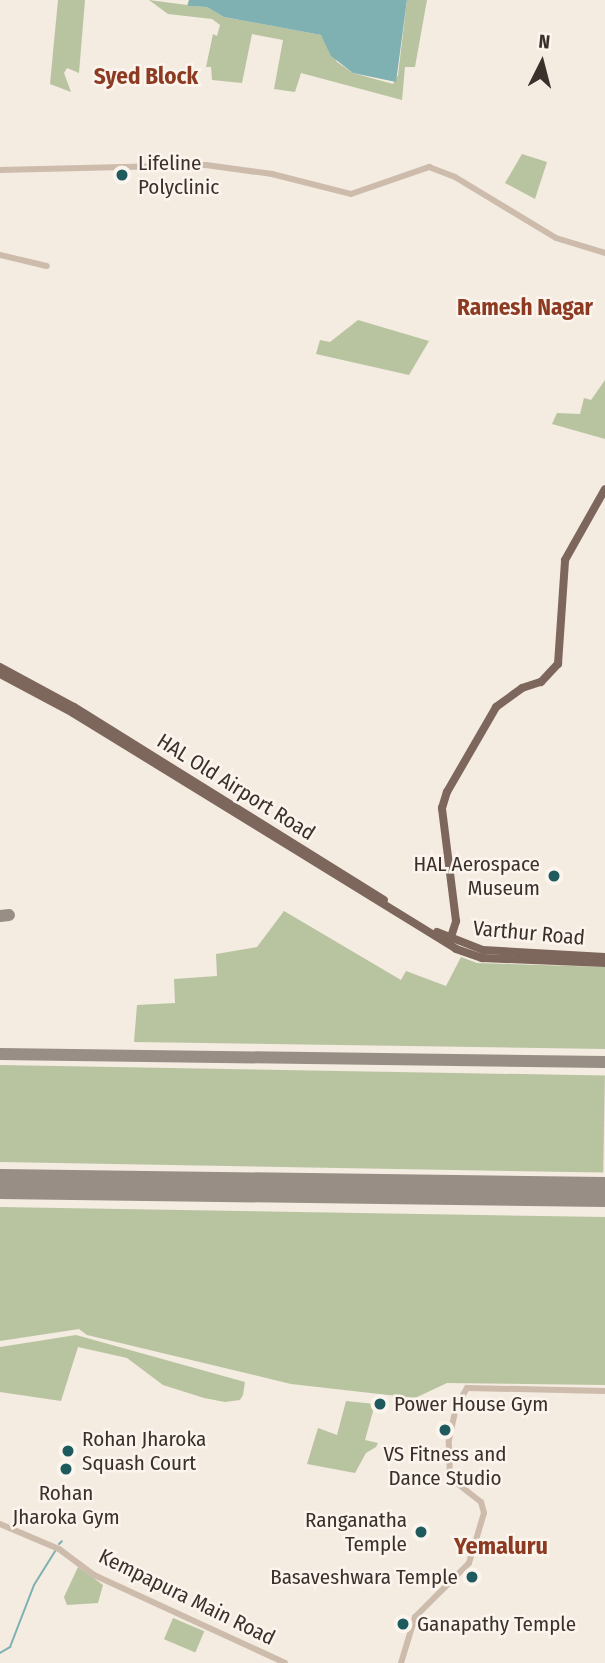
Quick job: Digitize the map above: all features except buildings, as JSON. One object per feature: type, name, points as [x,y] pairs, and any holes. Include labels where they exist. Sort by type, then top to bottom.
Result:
[{"type":"main road","points":[[449,942],[456,921],[442,808],[447,792],[496,707],[522,688],[541,682],[558,664],[565,559],[605,489]]},
{"type":"main road","name":"HAL Old Airport Road","points":[[0,667],[449,942]]},
{"type":"main road","name":"HAL Old Airport Road","points":[[0,674],[78,713],[439,939]]},
{"type":"main road","name":"Varthur Road","points":[[439,939],[483,950],[605,957]]},
{"type":"main road","name":"Varthur Road","points":[[449,942],[482,958],[605,963]]},
{"type":"street","points":[[0,170],[201,165],[272,174],[351,194],[429,167],[455,177],[556,238],[605,253]]},
{"type":"street","points":[[0,255],[47,266]]},
{"type":"street","points":[[401,1663],[415,1617],[469,1563],[484,1513],[481,1502],[450,1478],[450,1440],[456,1407],[467,1388],[605,1391]]},
{"type":"street","name":"Kempapura Main Road","points":[[0,1524],[59,1549],[94,1575],[285,1663]]},
{"type":"green space","points":[[58,0],[85,0],[79,73],[67,68],[64,73],[71,92],[50,84]]},
{"type":"green space","points":[[149,0],[187,5],[189,0],[189,6],[207,7],[224,17],[321,35],[337,62],[353,73],[393,84],[398,75],[407,0],[427,0],[415,67],[405,67],[402,100],[301,73],[295,92],[274,89],[283,40],[252,34],[242,83],[212,80],[211,67],[206,67],[213,34],[217,36],[220,25],[212,19],[168,14]]},
{"type":"green space","points":[[522,154],[547,162],[535,199],[505,183]]},
{"type":"green space","points":[[358,320],[429,341],[409,375],[316,354],[320,340],[330,342]]},
{"type":"green space","points":[[605,380],[605,439],[552,424],[557,413],[580,414],[584,398],[591,400]]},
{"type":"green space","points":[[284,911],[401,980],[406,971],[446,986],[461,957],[477,963],[605,967],[605,1049],[134,1042],[137,1005],[175,1003],[174,979],[217,976],[216,954],[257,947]]},
{"type":"green space","points":[[0,1065],[605,1076],[603,1173],[0,1162]]},
{"type":"green space","points":[[0,1207],[605,1217],[605,1385],[447,1383],[415,1398],[291,1384],[87,1335],[79,1329],[0,1341]]},
{"type":"green space","points":[[76,1335],[245,1382],[243,1395],[240,1400],[225,1402],[204,1398],[163,1385],[127,1358],[78,1347],[61,1401],[0,1392],[0,1347]]},
{"type":"green space","points":[[346,1401],[375,1404],[365,1440],[378,1443],[376,1447],[366,1453],[355,1473],[307,1464],[318,1428],[337,1435]]},
{"type":"green space","points":[[78,1567],[103,1585],[98,1603],[67,1605],[64,1597]]},
{"type":"green space","points":[[173,1618],[204,1631],[195,1652],[164,1639]]},
{"type":"water","points":[[189,0],[407,0],[396,82],[353,73],[331,56],[321,35],[224,17],[207,7],[188,6]]},
{"type":"waterway","points":[[59,1544],[62,1541]]},
{"type":"waterway","points":[[0,1653],[10,1647],[34,1585],[55,1551]]},
{"type":"taxiway","points":[[0,916],[9,915]]},
{"type":"taxiway","points":[[0,1054],[605,1062]]},
{"type":"runway","points":[[0,1184],[605,1192]]},
{"type":"place","name":"Lifeline Polyclinic","points":[[122,175]]},
{"type":"place","name":"HAL Aerospace Museum","points":[[554,876]]},
{"type":"place","name":"Power House Gym","points":[[380,1404]]},
{"type":"place","name":"VS Fitness and Dance Studio","points":[[445,1430]]},
{"type":"place","name":"Rohan Jharoka Squash Court","points":[[68,1451]]},
{"type":"place","name":"Rohan Jharoka Gym","points":[[66,1469]]},
{"type":"place","name":"Ranganatha Temple","points":[[421,1532]]},
{"type":"place","name":"Basaveshwara Temple","points":[[472,1577]]},
{"type":"place","name":"Ganapathy Temple","points":[[403,1624]]},
{"type":"district","name":"Syed Block","points":[[146,76]]},
{"type":"district","name":"Ramesh Nagar","points":[[525,307]]},
{"type":"district","name":"Yemaluru","points":[[501,1547]]}]
